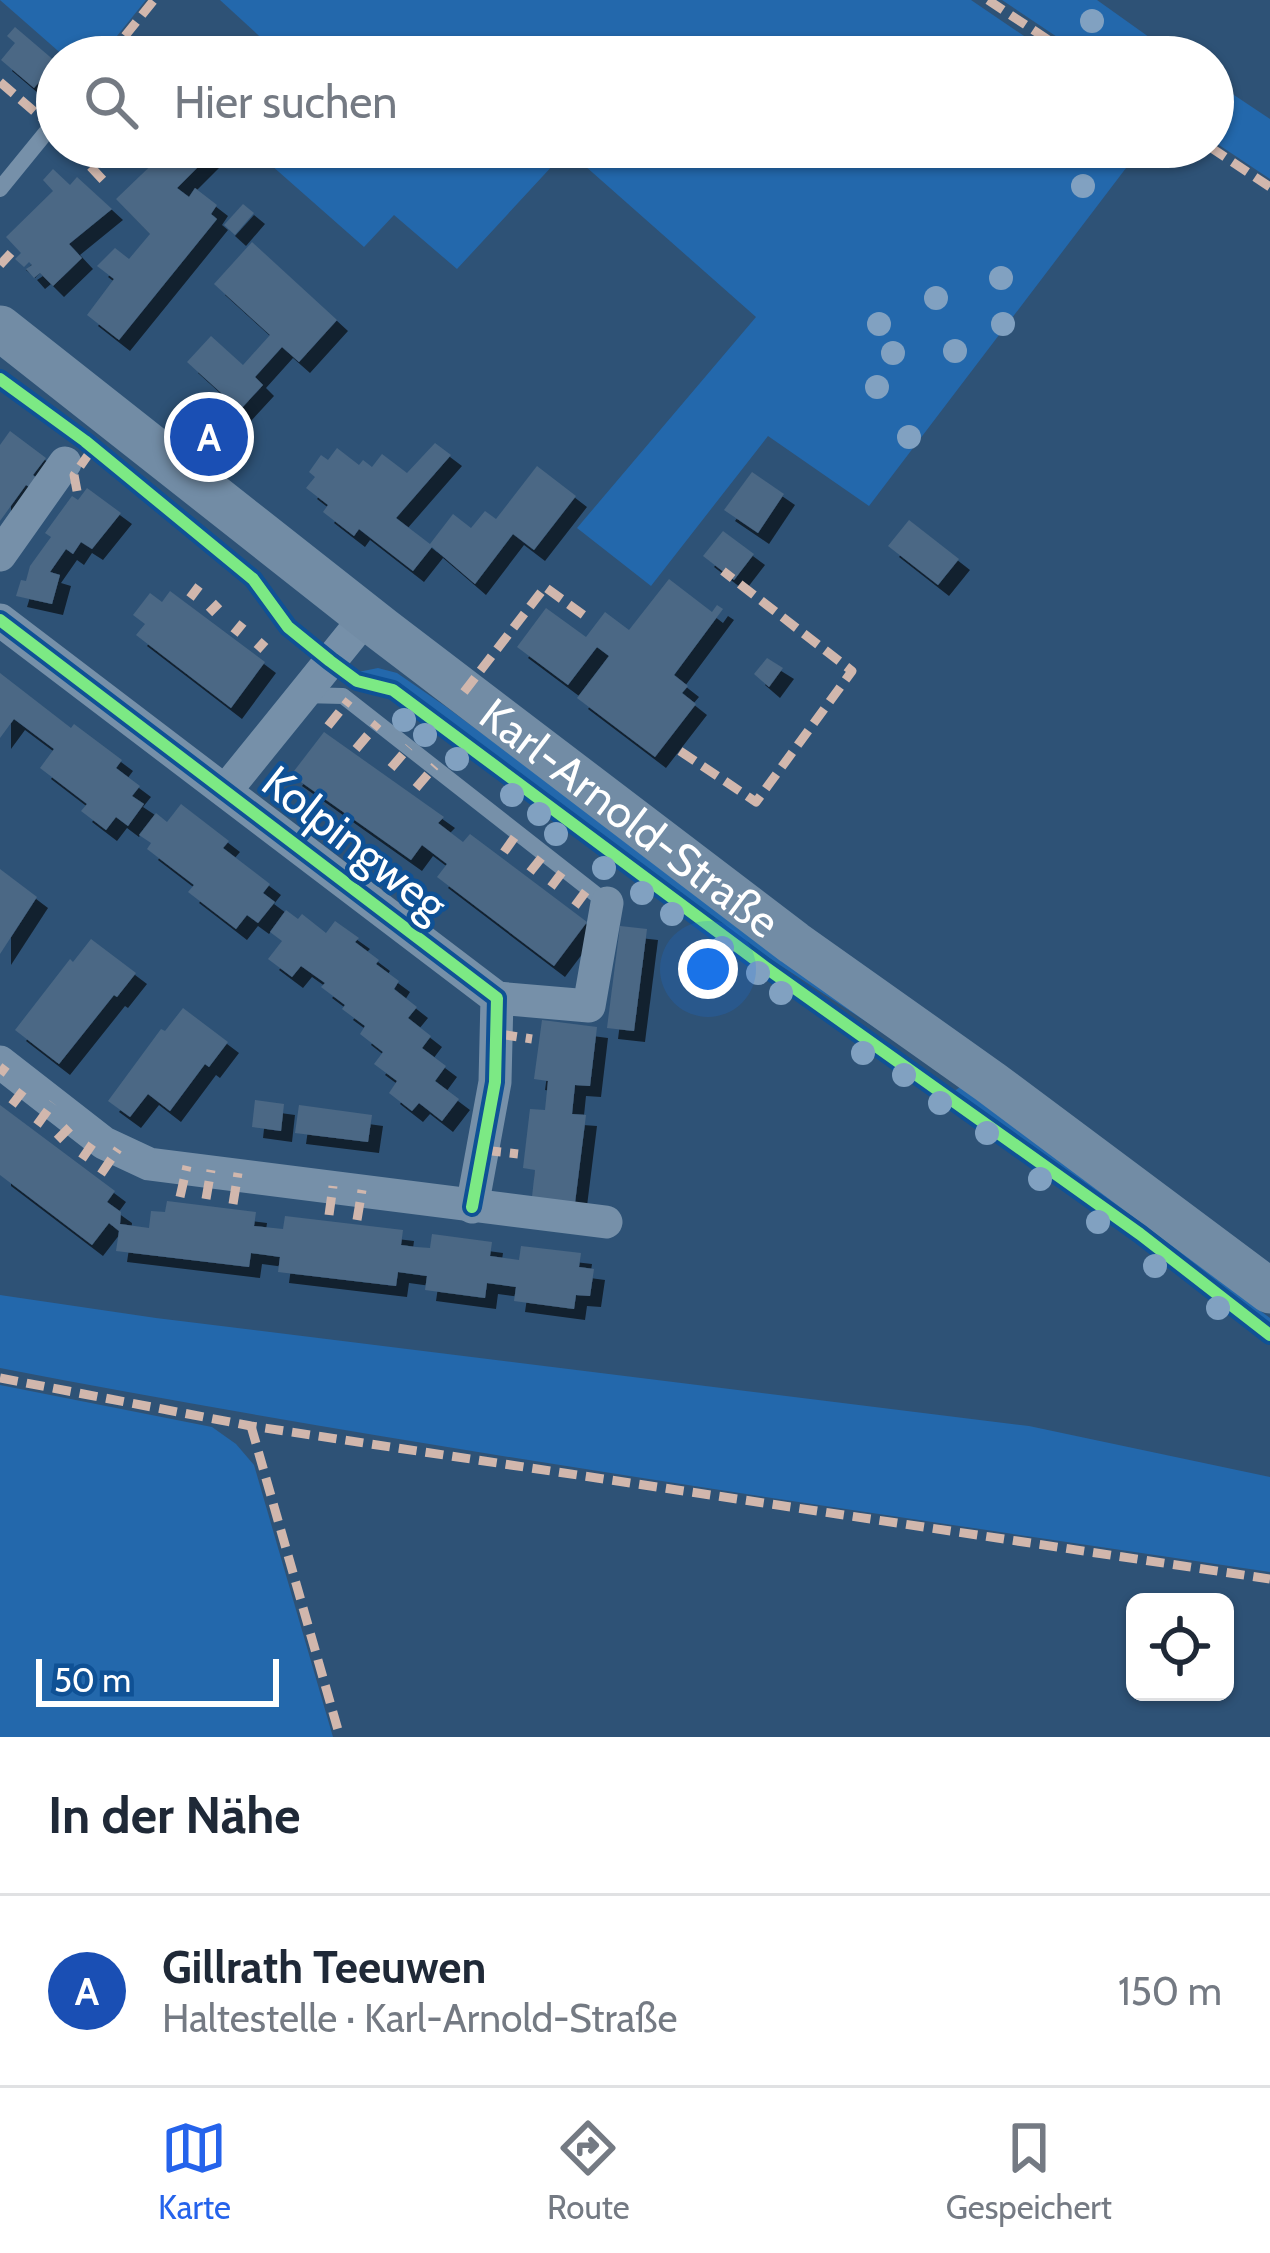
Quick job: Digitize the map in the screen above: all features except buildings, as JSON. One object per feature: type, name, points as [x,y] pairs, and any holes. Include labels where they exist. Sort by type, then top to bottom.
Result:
[{"type":"main road","name":"Karl-Arnold-Straße","points":[[0,328],[366,617],[794,943],[1270,1291]]},
{"type":"street","points":[[0,555],[65,464]]},
{"type":"street","name":"Kolpingweg","points":[[226,790],[366,617]]},
{"type":"street","name":"Kolpingweg","points":[[0,620],[497,998],[589,1006],[607,903]]},
{"type":"street","points":[[472,1207],[495,1082],[497,998]]},
{"type":"street","points":[[0,1062],[104,1143],[149,1164],[606,1222]]},
{"type":"lane","points":[[0,189],[36,145]]},
{"type":"lane","name":"Kolpingweg","points":[[301,694],[343,696],[607,903]]},
{"type":"shaded area","points":[[0,0],[146,0],[117,36],[41,36]]},
{"type":"shaded area","points":[[220,0],[971,0],[1024,36],[259,36]]},
{"type":"shaded area","points":[[1002,0],[1097,0],[1148,36],[1056,36]]},
{"type":"shaded area","points":[[1234,95],[1270,119],[1270,179],[1234,155]]},
{"type":"shaded area","points":[[274,168],[550,168],[457,269],[394,215],[364,247]]},
{"type":"shaded area","points":[[587,168],[1126,168],[869,506],[768,436],[651,586],[577,528],[756,317]]},
{"type":"shaded area","points":[[378,668],[397,673],[445,706],[897,1042],[698,911],[435,713],[394,685],[358,672]]},
{"type":"shaded area","points":[[960,1087],[1270,1318],[1270,1330],[952,1093]]},
{"type":"shaded area","points":[[0,1295],[1029,1426],[1270,1477],[1270,1572],[475,1452],[0,1368]]},
{"type":"shaded area","points":[[0,1385],[212,1427],[236,1444],[254,1465],[333,1737],[0,1737]]},
{"type":"marked path","points":[[125,36],[154,0]]},
{"type":"marked path","points":[[988,0],[1042,36]]},
{"type":"marked path","points":[[0,82],[36,113]]},
{"type":"marked path","points":[[1234,163],[1270,187]]},
{"type":"marked path","points":[[92,168],[103,180]]},
{"type":"marked path","points":[[0,265],[11,253]]},
{"type":"marked path","points":[[77,491],[74,475],[93,448]]},
{"type":"marked path","points":[[680,751],[756,802],[852,671],[723,571]]},
{"type":"marked path","points":[[190,598],[199,586]]},
{"type":"marked path","points":[[464,692],[545,587],[589,619]]},
{"type":"marked path","points":[[209,613],[219,603]]},
{"type":"marked path","points":[[234,634],[243,623]]},
{"type":"marked path","points":[[257,650],[265,641]]},
{"type":"marked path","points":[[328,726],[349,700]]},
{"type":"marked path","points":[[356,749],[378,723]]},
{"type":"marked path","points":[[391,768],[409,747]]},
{"type":"marked path","points":[[416,788],[435,766]]},
{"type":"marked path","points":[[504,852],[519,831]]},
{"type":"marked path","points":[[530,872],[546,852]]},
{"type":"marked path","points":[[551,887],[566,867]]},
{"type":"marked path","points":[[575,906],[589,887]]},
{"type":"marked path","points":[[499,1034],[532,1039]]},
{"type":"marked path","points":[[0,1074],[6,1066]]},
{"type":"marked path","points":[[12,1105],[28,1084]]},
{"type":"marked path","points":[[37,1125],[53,1103]]},
{"type":"marked path","points":[[57,1140],[76,1121]]},
{"type":"marked path","points":[[82,1159],[97,1137]]},
{"type":"marked path","points":[[101,1174],[118,1149]]},
{"type":"marked path","points":[[483,1150],[518,1154]]},
{"type":"marked path","points":[[180,1197],[187,1166]]},
{"type":"marked path","points":[[206,1199],[211,1170]]},
{"type":"marked path","points":[[233,1204],[238,1173]]},
{"type":"marked path","points":[[329,1215],[333,1186]]},
{"type":"marked path","points":[[357,1220],[362,1190]]},
{"type":"marked path","points":[[0,1378],[251,1426],[1270,1579]]},
{"type":"marked path","points":[[251,1426],[340,1737]]},
{"type":"cycle path","points":[[0,379],[85,441],[253,579],[288,627],[330,661],[357,681],[393,690],[765,967],[1140,1234],[1270,1335]]},
{"type":"cycle path","points":[[0,620],[497,998],[495,1082],[472,1207]]},
{"type":"place","name":"Gillrath Teeuwen","points":[[209,437]]}]
